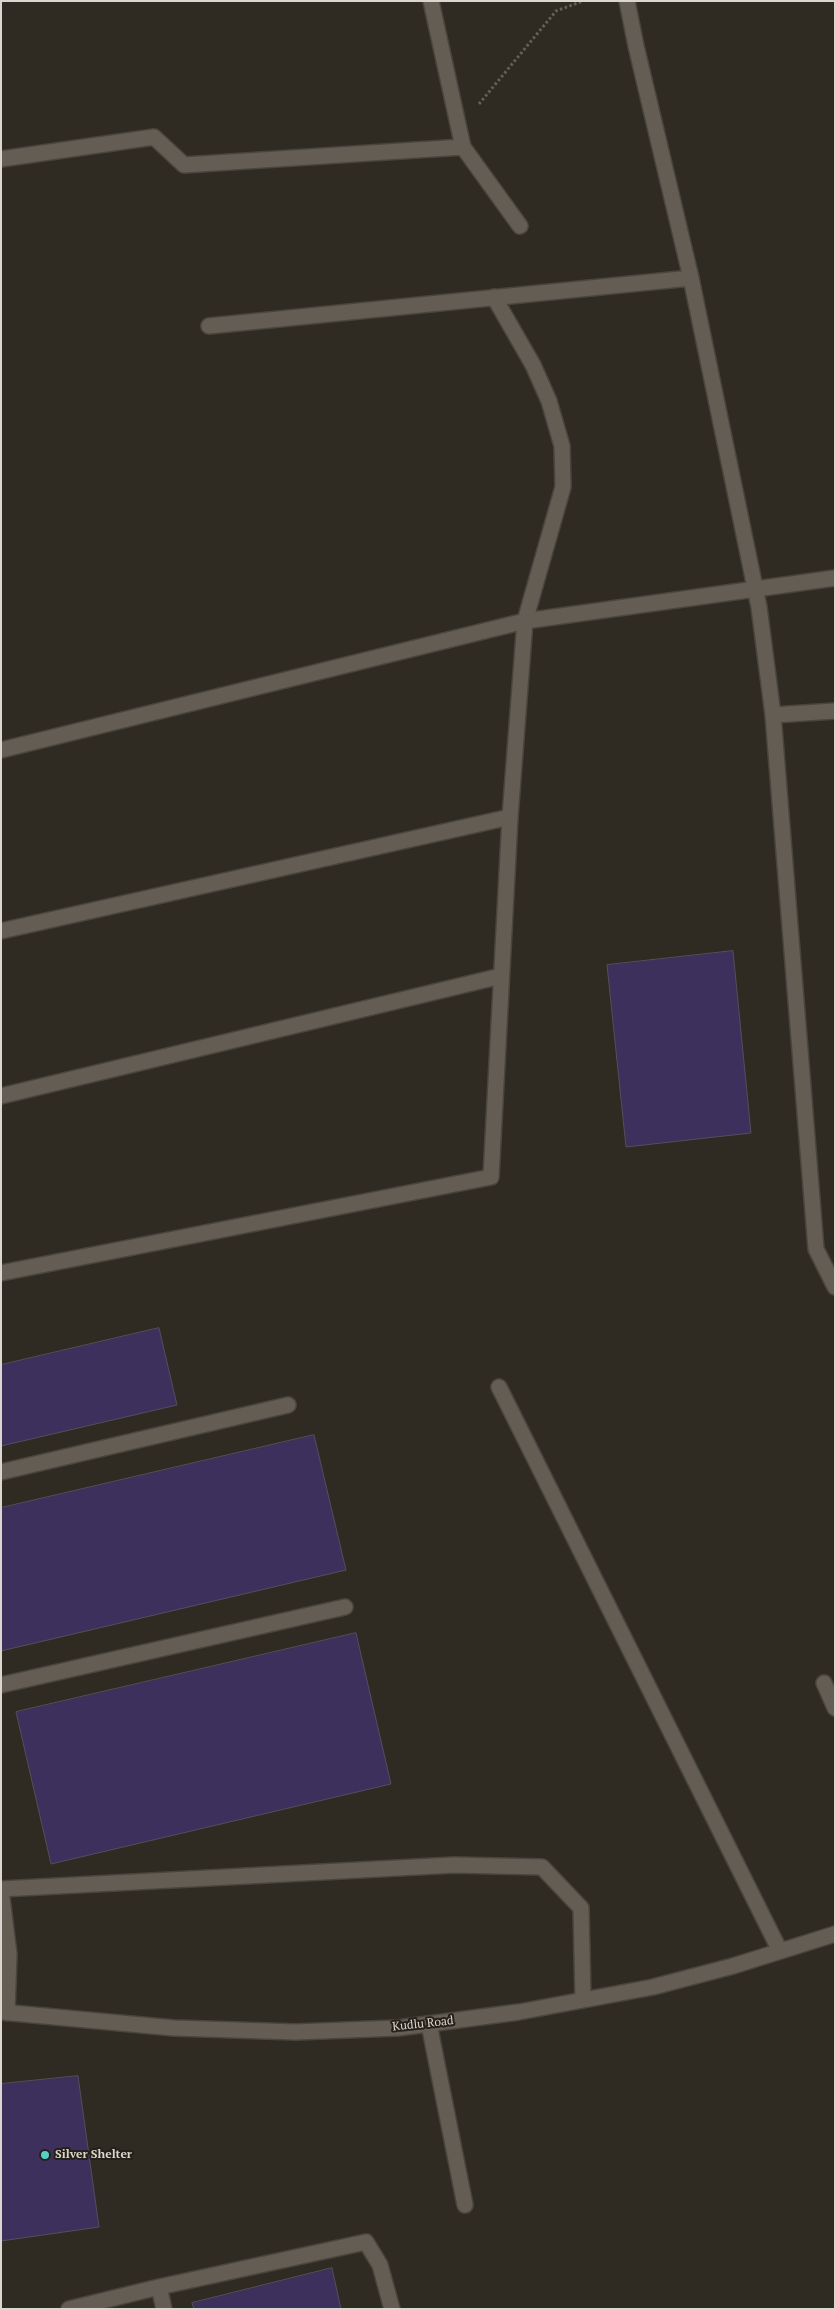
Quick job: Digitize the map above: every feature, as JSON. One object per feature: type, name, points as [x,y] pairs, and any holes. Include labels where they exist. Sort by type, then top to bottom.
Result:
[{"type":"street","points":[[432,1],[463,147],[520,226]]},
{"type":"street","points":[[627,1],[691,278],[759,607],[773,715],[816,1249],[835,1287]]},
{"type":"street","points":[[1,159],[154,137],[184,165],[463,147]]},
{"type":"street","points":[[209,326],[691,278]]},
{"type":"street","points":[[1,1273],[491,1177],[510,817],[525,620],[563,487],[562,446],[549,401],[494,297]]},
{"type":"street","points":[[1,750],[525,620],[835,578]]},
{"type":"street","points":[[773,715],[835,711]]},
{"type":"street","points":[[1,931],[510,817]]},
{"type":"street","points":[[1,1096],[501,976]]},
{"type":"street","points":[[499,1387],[780,1951]]},
{"type":"street","points":[[1,1472],[288,1405]]},
{"type":"street","points":[[1,1685],[344,1607]]},
{"type":"street","points":[[824,1683],[835,1708]]},
{"type":"street","points":[[4,2012],[10,1954],[1,1890],[454,1866],[542,1867],[581,1908],[583,2000]]},
{"type":"street","name":"Kudlu Road","points":[[4,2012],[174,2028],[296,2032],[398,2028],[519,2012],[653,1986],[835,1934]]},
{"type":"street","points":[[429,2024],[465,2205]]},
{"type":"street","points":[[70,2309],[159,2287],[366,2242],[380,2265],[392,2309]]},
{"type":"street","points":[[159,2287],[164,2309]]},
{"type":"path","points":[[459,129],[556,11],[583,1]]},
{"type":"building","points":[[733,951],[751,1133],[626,1147],[607,965]]},
{"type":"building","points":[[159,1328],[177,1405],[1,1446],[1,1365]]},
{"type":"building","points":[[314,1435],[346,1570],[1,1651],[1,1508]]},
{"type":"building","points":[[356,1633],[391,1784],[51,1864],[16,1712]]},
{"type":"building","name":"Silver Shelter","points":[[78,2076],[99,2227],[1,2241],[1,2084]]},
{"type":"building","points":[[332,2268],[341,2309],[194,2309],[192,2303]]},
{"type":"place","name":"Silver Shelter","points":[[45,2155]]}]
